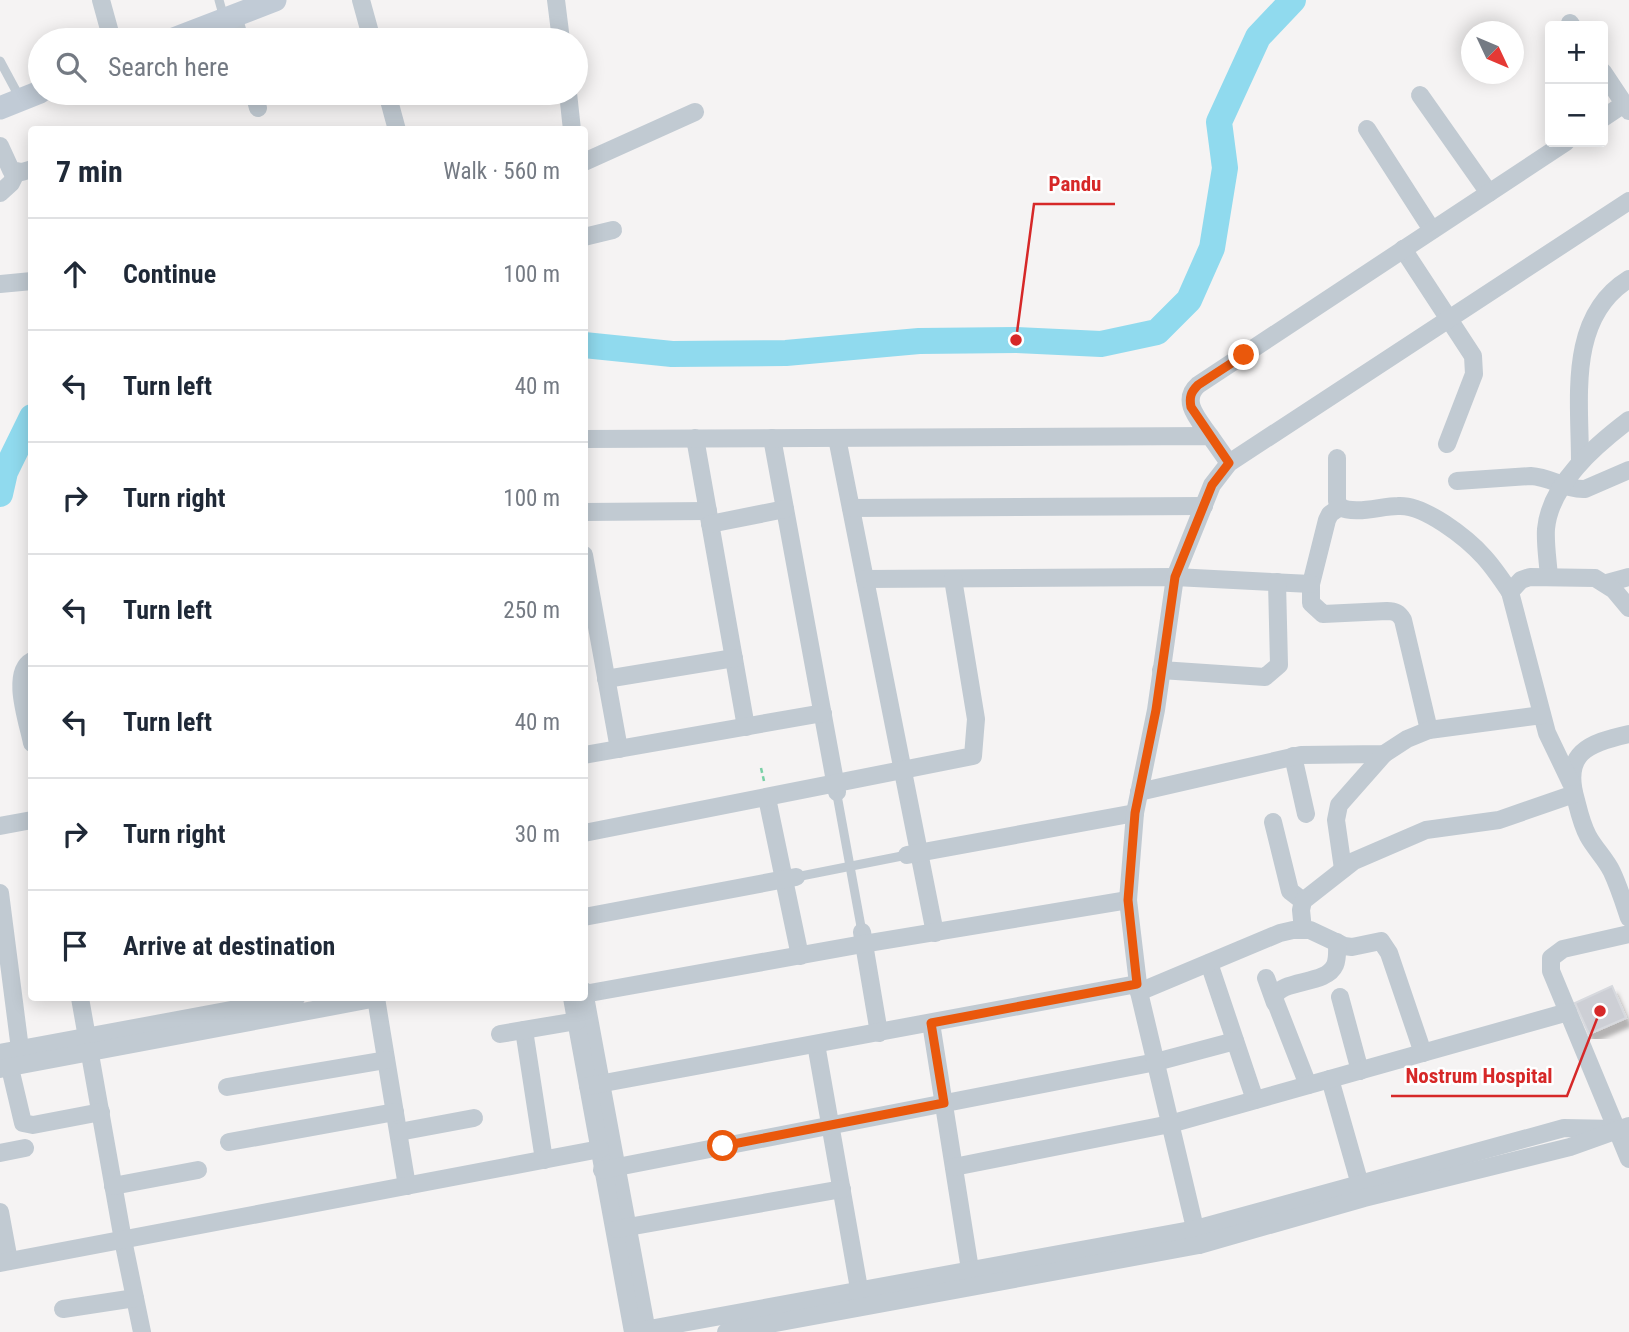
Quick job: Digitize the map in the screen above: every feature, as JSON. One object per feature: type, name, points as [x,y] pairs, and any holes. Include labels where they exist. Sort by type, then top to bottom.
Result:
[{"type":"street","points":[[101,0],[109,28]]},
{"type":"street","points":[[195,28],[226,12],[275,0]]},
{"type":"street","points":[[361,0],[369,28]]},
{"type":"street","points":[[556,0],[560,28]]},
{"type":"street","points":[[226,12],[234,28]]},
{"type":"street","points":[[1608,79],[1627,107],[1608,116]]},
{"type":"street","points":[[1420,95],[1489,193]]},
{"type":"street","points":[[390,105],[396,126]]},
{"type":"street","points":[[569,105],[572,126]]},
{"type":"street","points":[[588,160],[695,112]]},
{"type":"street","points":[[1367,129],[1432,230]]},
{"type":"street","points":[[0,146],[8,166],[24,171],[0,193]]},
{"type":"street","points":[[1229,463],[1191,407],[1189,398],[1193,390],[1558,147]]},
{"type":"street","points":[[1197,1237],[1138,988],[1128,900],[1135,813],[1175,577],[1212,485],[1229,463],[1629,201]]},
{"type":"street","points":[[588,236],[613,230]]},
{"type":"street","points":[[1403,249],[1475,363],[1474,374],[1447,444]]},
{"type":"street","points":[[1580,461],[1580,370],[1583,345],[1590,324],[1610,293],[1629,279]]},
{"type":"street","points":[[0,284],[28,281]]},
{"type":"street","points":[[1549,577],[1546,529],[1548,517],[1563,484],[1580,461],[1629,419]]},
{"type":"street","points":[[588,439],[1210,436]]},
{"type":"street","points":[[695,438],[746,727]]},
{"type":"street","points":[[772,438],[836,789]]},
{"type":"street","points":[[837,438],[902,769],[913,853],[935,933]]},
{"type":"street","points":[[1336,458],[1337,501],[1340,507],[1349,510],[1401,505],[1423,511],[1470,543],[1485,558],[1510,592],[1553,747],[1572,788],[1584,828],[1612,872],[1629,918]]},
{"type":"street","points":[[1457,481],[1521,475],[1540,477],[1585,489],[1629,470]]},
{"type":"street","points":[[851,508],[1204,506]]},
{"type":"street","points":[[1340,507],[1330,514],[1327,520],[1311,584],[1311,603],[1323,614],[1394,611],[1399,615],[1403,620],[1429,730]]},
{"type":"street","points":[[588,512],[709,518],[785,509]]},
{"type":"street","points":[[588,577],[619,749]]},
{"type":"street","points":[[865,579],[1175,577],[1311,584]]},
{"type":"street","points":[[1510,592],[1521,580],[1530,577],[1595,578],[1606,583],[1629,608]]},
{"type":"street","points":[[1606,583],[1629,578]]},
{"type":"street","points":[[588,832],[767,798],[836,789],[902,769],[973,756],[976,719],[953,579]]},
{"type":"street","points":[[1161,670],[1265,677],[1279,665],[1277,582]]},
{"type":"street","points":[[607,679],[734,658]]},
{"type":"street","points":[[28,663],[21,672],[20,682],[28,723]]},
{"type":"street","points":[[588,754],[823,713]]},
{"type":"street","points":[[1343,869],[1336,820],[1339,805],[1384,754],[1429,730],[1542,715]]},
{"type":"street","points":[[1572,788],[1571,773],[1575,761],[1590,745],[1629,734]]},
{"type":"street","points":[[1139,792],[1293,756],[1320,753],[1384,754]]},
{"type":"street","points":[[1293,756],[1306,814]]},
{"type":"street","points":[[1303,930],[1303,901],[1343,869],[1372,852],[1426,830],[1499,820],[1572,788]]},
{"type":"street","points":[[767,798],[791,878],[800,956]]},
{"type":"street","points":[[913,853],[1135,813]]},
{"type":"street","points":[[0,826],[28,821]]},
{"type":"street","points":[[1273,822],[1290,891],[1303,901]]},
{"type":"street","points":[[588,916],[791,878]]},
{"type":"street","points":[[0,893],[20,1049]]},
{"type":"street","points":[[588,992],[800,956],[863,938],[935,933],[1128,900]]},
{"type":"street","points":[[594,1085],[1138,988],[1209,963],[1280,933],[1303,930],[1319,933],[1352,947],[1376,941],[1386,945],[1423,1053]]},
{"type":"street","points":[[1629,934],[1563,949],[1550,958],[1551,971],[1568,1012],[1623,1127],[1629,1159]]},
{"type":"street","points":[[863,938],[878,1033]]},
{"type":"street","points":[[1275,1003],[1276,993],[1280,990],[1330,972],[1336,962],[1337,942]]},
{"type":"street","points":[[1209,963],[1255,1100]]},
{"type":"street","points":[[1266,978],[1308,1085]]},
{"type":"street","points":[[1340,997],[1360,1071]]},
{"type":"street","points":[[81,1001],[142,1332]]},
{"type":"street","points":[[3,1063],[20,1049],[89,1044],[221,1004],[254,1001]]},
{"type":"street","points":[[3,1063],[89,1044],[358,1001]]},
{"type":"street","points":[[377,1001],[407,1186]]},
{"type":"street","points":[[573,1001],[594,1085],[639,1331],[760,1317],[1197,1237],[1362,1191],[1564,1128],[1623,1127]]},
{"type":"street","points":[[586,1001],[600,1149],[609,1168]]},
{"type":"street","points":[[954,1167],[1170,1124],[1568,1012]]},
{"type":"street","points":[[500,1034],[577,1021]]},
{"type":"street","points":[[931,1023],[972,1278]]},
{"type":"street","points":[[524,1030],[544,1160]]},
{"type":"street","points":[[609,1168],[1156,1062],[1235,1041]]},
{"type":"street","points":[[816,1044],[861,1299]]},
{"type":"street","points":[[227,1087],[386,1060]]},
{"type":"street","points":[[3,1063],[23,1123],[33,1125],[100,1112]]},
{"type":"street","points":[[1330,1079],[1362,1191]]},
{"type":"street","points":[[229,1142],[395,1112]]},
{"type":"street","points":[[399,1132],[474,1118]]},
{"type":"street","points":[[0,1153],[25,1148]]},
{"type":"street","points":[[0,1212],[5,1262],[600,1149]]},
{"type":"street","points":[[113,1186],[198,1170]]},
{"type":"street","points":[[621,1229],[842,1189]]},
{"type":"street","points":[[62,1309],[135,1298]]},
{"type":"street","points":[[726,1332],[760,1317]]},
{"type":"lane","points":[[0,61],[20,100]]},
{"type":"lane","points":[[836,789],[863,938]]},
{"type":"lane","points":[[791,878],[913,853]]},
{"type":"building","points":[[1612,986],[1626,1018],[1589,1034],[1575,1003]]},
{"type":"waterway","points":[[588,345],[672,354],[786,353],[919,341],[1016,340],[1101,344],[1157,332],[1189,300],[1212,248],[1225,168],[1219,122],[1258,37],[1293,0]]},
{"type":"waterway","points":[[0,494],[5,472],[28,425]]},
{"type":"place","name":"Pandu","points":[[1016,340]]},
{"type":"place","name":"Nostrum Hospital","points":[[1600,1011]]},
{"type":"route","points":[[723,1146],[944,1103],[931,1023],[1137,984],[1128,900],[1135,813],[1156,710],[1175,577],[1212,485],[1229,463],[1191,407],[1189,398],[1198,385],[1244,355]]}]
